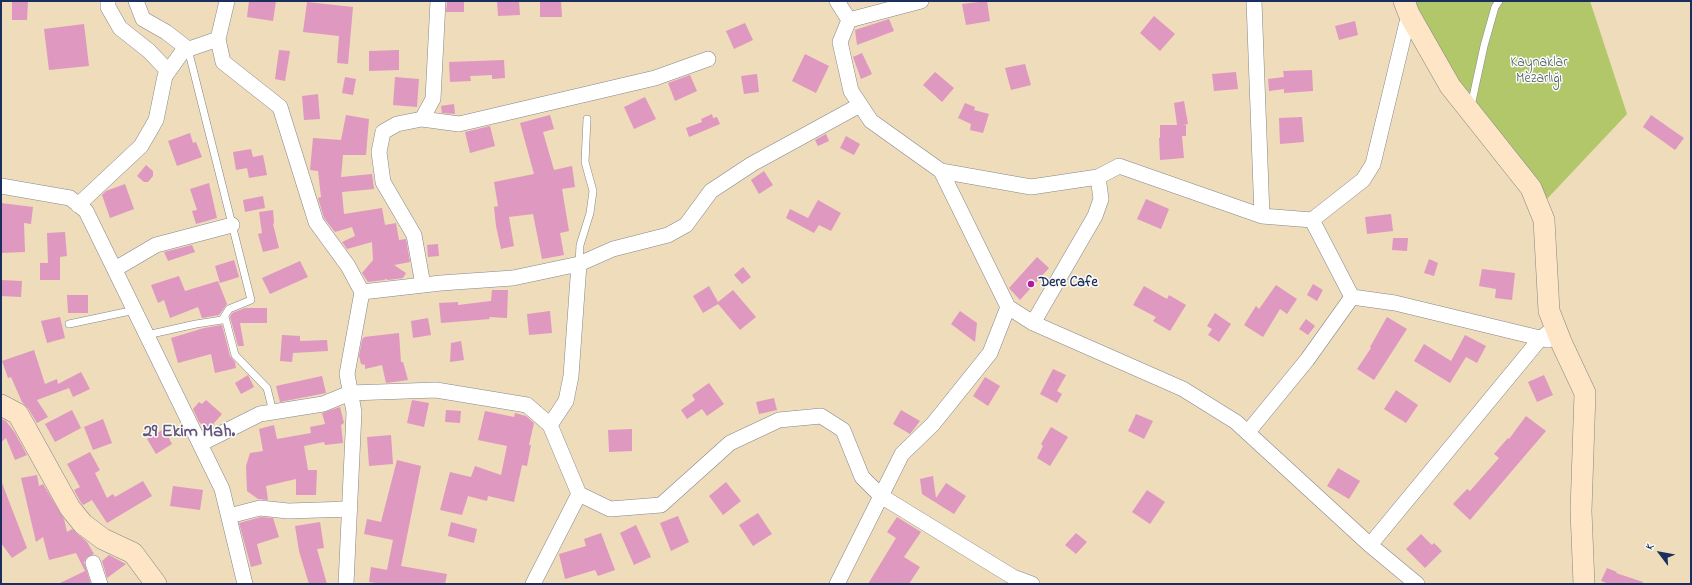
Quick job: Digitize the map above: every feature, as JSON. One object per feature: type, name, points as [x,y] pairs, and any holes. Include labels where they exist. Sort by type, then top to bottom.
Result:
[{"type":"street","points":[[108,1],[108,7],[120,28],[150,51],[168,72]]},
{"type":"street","points":[[136,1],[143,19],[166,32],[188,49]]},
{"type":"street","points":[[227,1],[218,39],[223,62],[280,107],[316,222],[348,266],[362,292],[347,374],[354,412],[346,584]]},
{"type":"street","points":[[422,119],[433,99],[438,1]]},
{"type":"street","points":[[837,1],[849,20]]},
{"type":"street","points":[[849,20],[921,1]]},
{"type":"street","points":[[1254,1],[1262,216]]},
{"type":"street","points":[[849,20],[840,42],[851,91],[871,121],[941,171],[1031,187],[1098,176],[1119,166],[1262,216],[1312,220],[1363,180],[1373,164],[1406,8]]},
{"type":"street","points":[[1406,8],[1450,86],[1531,188],[1544,220],[1549,311],[1552,336],[1585,393],[1581,511],[1584,584]]},
{"type":"street","points":[[78,205],[141,146],[156,120],[165,76],[183,51],[218,39]]},
{"type":"street","points":[[423,285],[414,235],[382,182],[379,152],[383,132],[397,124],[422,119],[459,124],[655,78],[708,59]]},
{"type":"street","points":[[362,292],[423,285],[513,278],[579,264],[613,249],[668,235],[686,225],[711,191],[752,164],[860,105]]},
{"type":"street","points":[[941,171],[1008,307],[1033,323],[1183,389],[1236,422],[1370,545],[1417,584]]},
{"type":"street","points":[[1033,323],[1095,216],[1101,199],[1098,176]]},
{"type":"street","points":[[1,186],[70,198],[86,212],[222,489],[245,584]]},
{"type":"street","points":[[1312,220],[1352,297]]},
{"type":"street","points":[[115,269],[156,245],[232,225]]},
{"type":"street","points":[[550,425],[566,401],[571,376],[579,264]]},
{"type":"street","points":[[1352,297],[1395,304],[1552,336]]},
{"type":"street","points":[[1248,432],[1307,360],[1352,297]]},
{"type":"street","points":[[837,584],[902,454],[933,424],[990,353],[1008,307]]},
{"type":"street","points":[[1370,545],[1552,336]]},
{"type":"street","points":[[200,444],[260,414],[324,404],[350,393],[436,390],[527,405],[550,425],[579,494],[610,509],[661,505],[730,443],[779,420],[821,416],[843,430],[862,477],[881,496],[1013,577],[1032,584]]},
{"type":"street","points":[[1,405],[18,414],[70,508],[83,524],[103,539],[134,553],[156,584]]},
{"type":"street","points":[[533,584],[579,494]]},
{"type":"street","points":[[229,516],[260,508],[288,510],[350,509]]},
{"type":"street","points":[[93,563],[100,584]]},
{"type":"lane","points":[[1470,110],[1484,46],[1495,7],[1499,1]]},
{"type":"lane","points":[[147,335],[222,320],[229,309],[251,300],[188,49]]},
{"type":"lane","points":[[579,264],[580,245],[590,213],[593,191],[585,162],[587,119]]},
{"type":"lane","points":[[69,324],[135,310]]},
{"type":"lane","points":[[225,317],[235,355],[267,388],[273,412]]},
{"type":"green space","name":"Kaynaklar Mezarlığı","points":[[1409,1],[1590,1],[1627,114],[1546,200],[1484,117],[1414,15]]},
{"type":"building","points":[[12,1],[28,1],[27,20],[12,20]]},
{"type":"building","points":[[249,1],[276,1],[273,21],[247,17]]},
{"type":"building","points":[[447,1],[464,1],[464,12],[446,12]]},
{"type":"building","points":[[497,1],[519,1],[520,15],[498,16]]},
{"type":"building","points":[[540,1],[561,1],[562,17],[540,17]]},
{"type":"building","points":[[987,1],[990,21],[966,25],[962,4]]},
{"type":"building","points":[[307,2],[353,7],[348,64],[337,63],[339,36],[303,32]]},
{"type":"building","points":[[1154,16],[1175,34],[1160,51],[1140,33]]},
{"type":"building","points":[[889,19],[894,31],[857,45],[855,30]]},
{"type":"building","points":[[1355,21],[1358,35],[1339,40],[1335,26]]},
{"type":"building","points":[[745,23],[753,40],[734,49],[726,31]]},
{"type":"building","points":[[84,24],[89,66],[49,70],[44,29]]},
{"type":"building","points":[[279,50],[290,51],[285,81],[275,79]]},
{"type":"building","points":[[399,50],[399,70],[369,71],[369,51]]},
{"type":"building","points":[[862,53],[872,74],[861,79],[853,57]]},
{"type":"building","points":[[805,54],[829,66],[816,93],[792,81]]},
{"type":"building","points":[[504,60],[505,78],[492,79],[492,75],[470,76],[471,81],[450,82],[449,62]]},
{"type":"building","points":[[1025,64],[1031,85],[1011,90],[1005,68]]},
{"type":"building","points":[[1312,70],[1313,91],[1284,93],[1284,89],[1269,91],[1268,79],[1284,77],[1283,71]]},
{"type":"building","points":[[935,72],[954,88],[942,102],[923,85]]},
{"type":"building","points":[[1236,72],[1238,89],[1214,91],[1212,74]]},
{"type":"building","points":[[757,74],[759,92],[744,94],[741,76]]},
{"type":"building","points":[[690,75],[697,91],[675,101],[668,83]]},
{"type":"building","points":[[345,77],[356,79],[353,95],[342,93]]},
{"type":"building","points":[[395,77],[419,79],[417,107],[393,105]]},
{"type":"building","points":[[318,94],[320,119],[304,120],[302,96]]},
{"type":"building","points":[[645,97],[656,119],[634,129],[624,107]]},
{"type":"building","points":[[1184,101],[1188,124],[1183,125],[1186,125],[1186,136],[1182,136],[1184,158],[1160,160],[1160,125],[1177,125],[1174,103]]},
{"type":"building","points":[[965,103],[975,107],[974,110],[989,114],[983,133],[970,130],[971,124],[958,118]]},
{"type":"building","points":[[454,104],[455,114],[442,113],[441,106]]},
{"type":"building","points":[[712,114],[713,118],[717,117],[720,124],[689,137],[686,128],[702,122],[701,119]]},
{"type":"building","points":[[346,115],[369,119],[366,155],[343,155],[341,177],[372,174],[374,189],[342,192],[344,214],[382,208],[385,225],[396,223],[399,240],[406,239],[410,262],[394,265],[406,273],[403,278],[368,282],[362,273],[373,260],[372,242],[347,249],[342,242],[355,236],[352,227],[335,232],[324,218],[318,198],[321,197],[318,171],[310,170],[313,138],[341,140]]},
{"type":"building","points":[[550,115],[554,129],[543,132],[554,170],[572,166],[575,187],[562,189],[569,231],[560,233],[564,255],[542,259],[533,214],[509,217],[514,246],[501,249],[494,207],[498,206],[494,182],[534,174],[520,123]]},
{"type":"building","points":[[1651,115],[1684,138],[1675,150],[1643,127]]},
{"type":"building","points":[[1302,117],[1304,142],[1280,144],[1279,118]]},
{"type":"building","points":[[490,126],[495,146],[470,153],[465,132]]},
{"type":"building","points":[[190,133],[193,143],[196,142],[202,157],[177,166],[168,141]]},
{"type":"building","points":[[826,134],[829,141],[818,146],[815,140]]},
{"type":"building","points":[[846,136],[860,144],[854,155],[840,148]]},
{"type":"building","points":[[251,149],[253,157],[263,155],[267,175],[249,178],[247,168],[236,170],[233,152]]},
{"type":"building","points":[[146,165],[153,171],[153,176],[148,182],[144,182],[137,176]]},
{"type":"building","points":[[764,171],[773,185],[759,194],[751,180]]},
{"type":"building","points":[[209,183],[217,218],[196,224],[192,211],[197,210],[190,189]]},
{"type":"building","points":[[125,184],[134,209],[110,218],[102,195],[106,191]]},
{"type":"building","points":[[263,196],[265,208],[245,212],[243,200]]},
{"type":"building","points":[[1146,199],[1169,209],[1161,229],[1137,219]]},
{"type":"building","points":[[818,200],[841,213],[831,231],[819,225],[814,233],[786,218],[790,209],[808,218]]},
{"type":"building","points":[[1,203],[33,207],[31,224],[24,223],[25,252],[1,253]]},
{"type":"building","points":[[273,210],[273,224],[279,248],[263,252],[258,234],[262,233],[259,212]]},
{"type":"building","points":[[1391,214],[1393,231],[1367,234],[1365,217]]},
{"type":"building","points":[[65,232],[67,256],[60,257],[60,280],[40,280],[40,263],[48,263],[47,233]]},
{"type":"building","points":[[1393,238],[1408,238],[1407,251],[1392,250]]},
{"type":"building","points":[[438,244],[439,256],[428,257],[427,245]]},
{"type":"building","points":[[192,245],[195,252],[168,261],[164,252]]},
{"type":"building","points":[[1037,257],[1049,268],[1020,300],[1009,288]]},
{"type":"building","points":[[1429,259],[1438,263],[1434,276],[1424,273]]},
{"type":"building","points":[[234,260],[239,277],[220,283],[215,266]]},
{"type":"building","points":[[300,261],[308,277],[270,294],[262,278]]},
{"type":"building","points":[[743,267],[751,277],[742,284],[734,275]]},
{"type":"building","points":[[1482,269],[1515,273],[1512,300],[1495,298],[1496,289],[1479,286]]},
{"type":"building","points":[[179,276],[185,291],[218,281],[227,304],[219,315],[202,318],[198,307],[170,318],[164,300],[158,303],[151,285]]},
{"type":"building","points":[[1,280],[22,281],[21,297],[1,296]]},
{"type":"building","points":[[1313,284],[1323,290],[1317,301],[1307,295]]},
{"type":"building","points":[[1276,285],[1297,299],[1287,314],[1280,309],[1263,337],[1244,325],[1256,306],[1259,309]]},
{"type":"building","points":[[709,286],[718,302],[733,290],[756,317],[740,330],[718,304],[703,313],[693,296]]},
{"type":"building","points":[[1144,286],[1167,299],[1169,295],[1186,305],[1170,331],[1153,321],[1156,317],[1133,305]]},
{"type":"building","points":[[492,290],[508,290],[507,318],[489,317],[490,319],[441,323],[439,303],[458,302],[458,305],[491,301]]},
{"type":"building","points":[[67,295],[88,295],[88,313],[68,313]]},
{"type":"building","points":[[245,308],[267,308],[267,323],[240,323],[244,346],[238,346],[230,317],[232,313]]},
{"type":"building","points":[[550,311],[552,333],[529,335],[527,314]]},
{"type":"building","points":[[960,311],[977,323],[975,342],[951,324]]},
{"type":"building","points":[[1215,313],[1231,324],[1219,342],[1208,335],[1212,329],[1207,326]]},
{"type":"building","points":[[60,317],[65,338],[47,343],[41,321]]},
{"type":"building","points":[[1387,317],[1407,329],[1374,380],[1357,369],[1371,348],[1370,347]]},
{"type":"building","points":[[428,318],[431,335],[413,338],[411,321]]},
{"type":"building","points":[[1306,319],[1315,326],[1308,335],[1299,329]]},
{"type":"building","points":[[222,325],[230,356],[235,362],[236,368],[215,373],[211,354],[178,363],[171,338],[204,328]]},
{"type":"building","points":[[399,333],[401,362],[403,362],[408,380],[386,383],[382,365],[365,369],[365,365],[361,364],[359,356],[362,340],[364,337]]},
{"type":"building","points":[[282,335],[300,336],[300,341],[327,340],[328,351],[293,353],[292,362],[280,361]]},
{"type":"building","points":[[1465,335],[1486,346],[1477,363],[1466,357],[1450,383],[1414,361],[1424,344],[1451,361]]},
{"type":"building","points":[[461,341],[464,360],[450,362],[451,343]]},
{"type":"building","points":[[34,350],[45,384],[57,379],[58,384],[81,372],[90,389],[73,397],[69,388],[37,400],[48,417],[37,423],[28,408],[22,402],[11,377],[8,378],[2,361]]},
{"type":"building","points":[[1053,369],[1066,375],[1057,391],[1062,394],[1057,403],[1040,394]]},
{"type":"building","points":[[248,375],[254,387],[241,394],[235,383]]},
{"type":"building","points":[[1544,375],[1553,395],[1537,402],[1528,382]]},
{"type":"building","points":[[322,376],[326,393],[280,402],[276,386]]},
{"type":"building","points":[[985,377],[1000,386],[988,406],[973,396]]},
{"type":"building","points":[[709,383],[724,404],[707,416],[702,409],[687,419],[681,410],[695,400],[692,395]]},
{"type":"building","points":[[1396,390],[1418,405],[1406,423],[1384,409]]},
{"type":"building","points":[[774,398],[777,410],[759,414],[756,402]]},
{"type":"building","points":[[206,400],[222,414],[208,430],[199,422],[193,409],[199,402],[202,404]]},
{"type":"building","points":[[412,400],[429,403],[424,427],[407,423]]},
{"type":"building","points":[[340,407],[344,423],[341,425],[343,443],[325,445],[324,442],[304,446],[308,470],[317,470],[316,495],[296,495],[296,479],[266,486],[268,500],[258,499],[247,491],[246,466],[250,453],[263,451],[259,429],[274,425],[277,439],[311,433],[310,427],[325,424],[322,413]]},
{"type":"building","points":[[72,410],[81,428],[55,442],[45,424]]},
{"type":"building","points":[[446,410],[461,411],[460,423],[445,422]]},
{"type":"building","points":[[901,410],[920,421],[910,434],[893,424]]},
{"type":"building","points":[[485,411],[514,417],[515,413],[526,416],[534,423],[529,445],[531,445],[527,466],[522,465],[514,502],[488,496],[487,501],[468,496],[462,515],[440,510],[450,472],[471,477],[475,466],[501,475],[507,446],[478,440]]},
{"type":"building","points":[[1136,414],[1153,421],[1144,439],[1128,431]]},
{"type":"building","points":[[1526,416],[1546,431],[1470,520],[1453,504],[1467,489],[1470,491],[1499,458],[1494,454],[1508,438],[1509,439]]},
{"type":"building","points":[[1,419],[6,421],[15,433],[27,455],[15,460],[6,438],[1,442]]},
{"type":"building","points":[[103,419],[112,443],[93,450],[84,427]]},
{"type":"building","points":[[1051,427],[1068,437],[1050,466],[1037,458],[1043,446],[1041,444]]},
{"type":"building","points":[[164,429],[172,444],[156,454],[147,439]]},
{"type":"building","points":[[632,429],[632,451],[609,452],[608,430]]},
{"type":"building","points":[[391,435],[393,464],[369,466],[367,437]]},
{"type":"building","points":[[90,452],[100,470],[95,473],[107,498],[113,494],[115,497],[143,481],[152,496],[107,523],[92,500],[83,505],[80,501],[74,490],[80,487],[67,464]]},
{"type":"building","points":[[397,460],[421,466],[401,566],[447,574],[445,584],[383,584],[369,582],[371,567],[387,570],[393,540],[364,534],[367,519],[381,522]]},
{"type":"building","points":[[1338,468],[1360,481],[1349,499],[1327,486]]},
{"type":"building","points":[[37,475],[39,486],[43,484],[64,519],[67,532],[72,529],[87,542],[94,554],[87,557],[84,562],[91,584],[58,584],[85,571],[76,553],[49,560],[43,537],[36,542],[21,478]]},
{"type":"building","points":[[933,476],[936,498],[946,483],[966,496],[954,514],[922,494],[920,479]]},
{"type":"building","points":[[726,482],[741,501],[723,515],[709,496]]},
{"type":"building","points":[[2,483],[27,548],[12,558],[1,543]]},
{"type":"building","points":[[173,486],[203,490],[200,510],[170,506]]},
{"type":"building","points":[[1147,490],[1165,502],[1150,524],[1132,512]]},
{"type":"building","points":[[758,513],[772,534],[753,546],[739,525]]},
{"type":"building","points":[[678,516],[689,542],[671,551],[660,523]]},
{"type":"building","points":[[261,517],[273,518],[279,537],[257,544],[262,564],[251,567],[239,523]]},
{"type":"building","points":[[897,517],[921,532],[904,557],[920,567],[909,584],[868,584],[896,538],[887,532]]},
{"type":"building","points":[[320,522],[324,548],[317,549],[327,584],[309,584],[299,551],[295,526]]},
{"type":"building","points":[[451,522],[477,529],[474,543],[448,536]]},
{"type":"building","points":[[636,525],[651,557],[634,565],[620,533]]},
{"type":"building","points":[[601,533],[615,570],[598,576],[595,570],[565,579],[559,554],[586,546],[584,539]]},
{"type":"building","points":[[1076,533],[1087,542],[1076,554],[1065,545]]},
{"type":"building","points":[[1421,534],[1432,545],[1434,543],[1442,551],[1425,568],[1406,549]]},
{"type":"building","points":[[109,555],[126,564],[107,578],[102,561]]},
{"type":"building","points":[[1607,568],[1617,572],[1616,573],[1643,582],[1642,584],[1609,584],[1601,581]]},
{"type":"place","name":"Dere Cafe","points":[[1031,284]]},
{"type":"district","name":"29 Ekim Mah.","points":[[189,433]]}]
